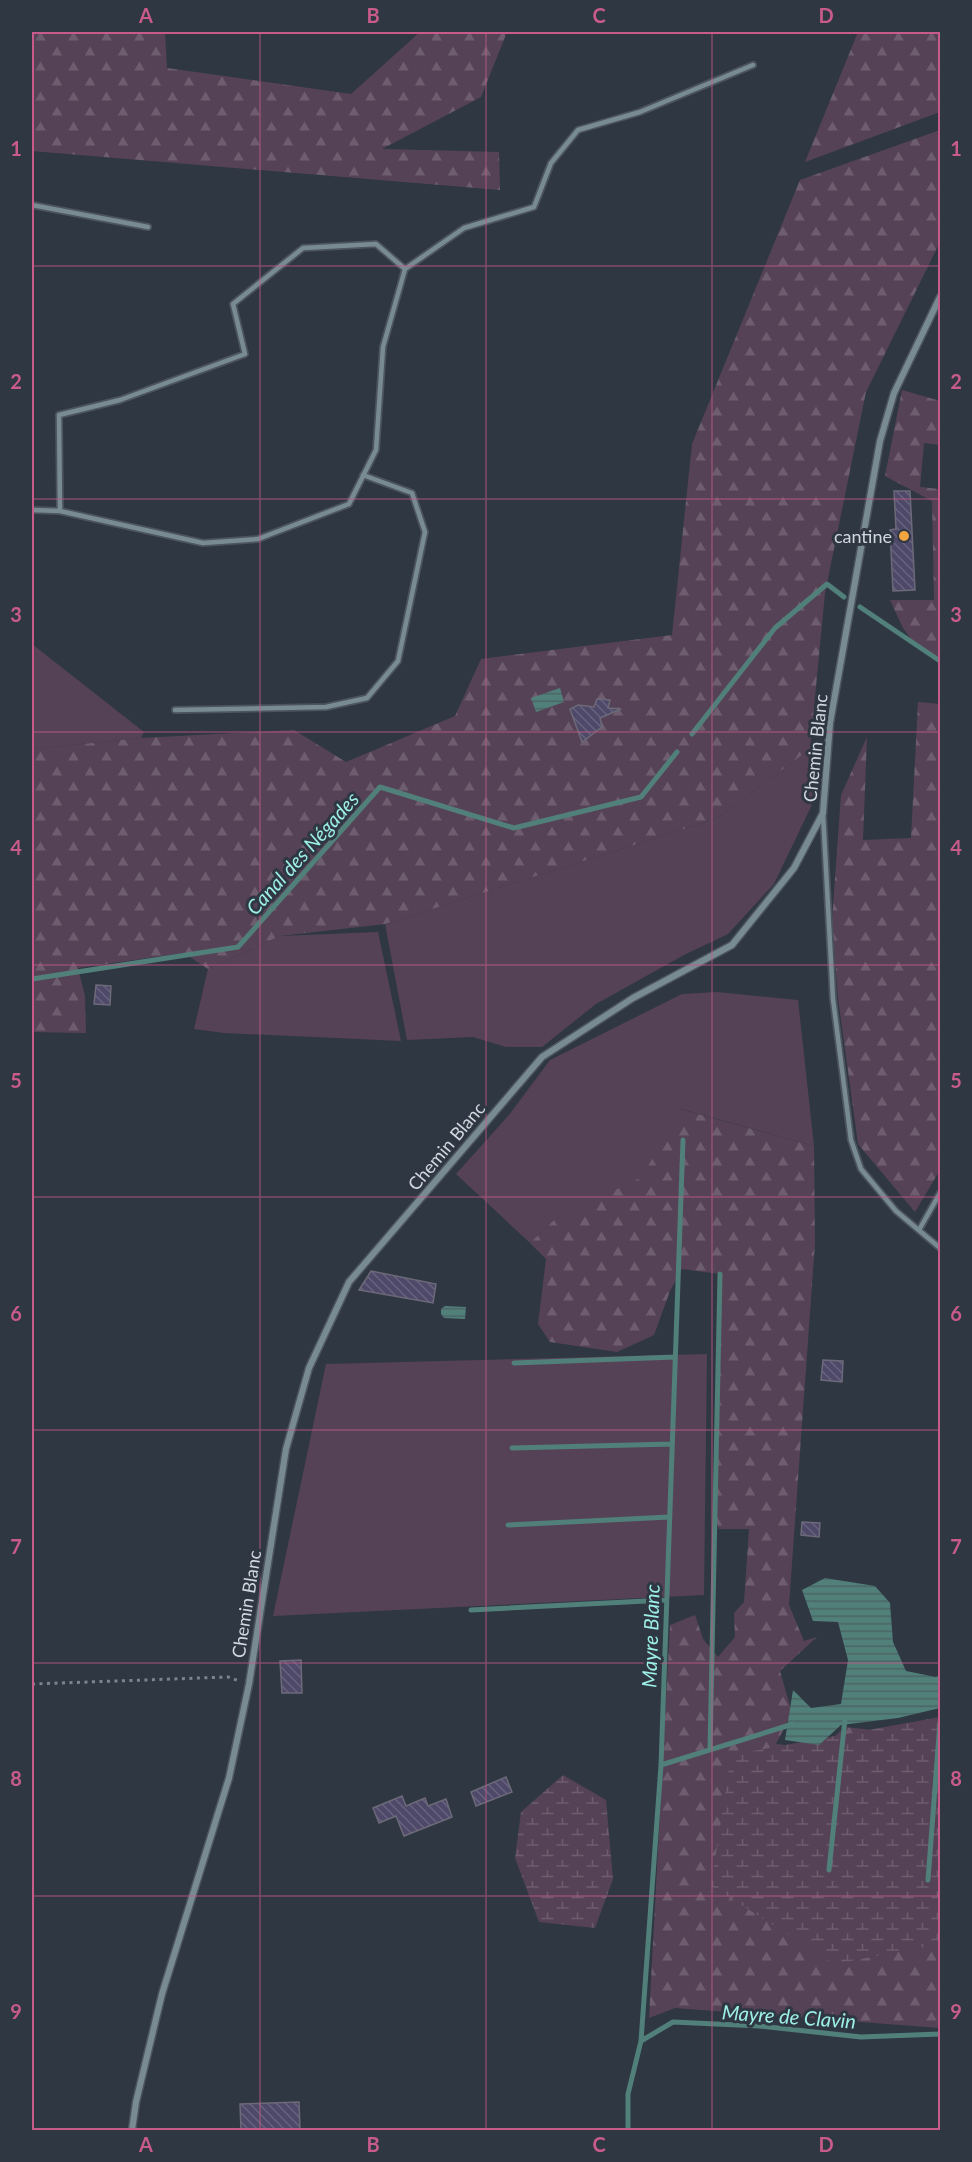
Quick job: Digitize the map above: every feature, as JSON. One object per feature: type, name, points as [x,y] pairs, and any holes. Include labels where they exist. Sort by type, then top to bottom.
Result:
[{"type":"street","name":"Chemin Blanc","points":[[132,2130],[136,2102],[162,1994],[229,1778],[249,1684],[285,1449],[309,1368],[349,1282],[542,1057],[633,998],[732,945],[794,868],[824,813],[830,723],[880,441],[894,393],[940,297]]},
{"type":"lane","points":[[32,510],[60,511],[203,543],[258,539],[349,504],[376,450],[383,347],[405,269],[465,228],[534,207],[552,163],[578,130],[640,112],[753,65]]},
{"type":"lane","points":[[32,205],[148,227]]},
{"type":"lane","points":[[60,511],[59,416],[120,400],[245,354],[233,304],[303,248],[376,244],[405,269]]},
{"type":"lane","points":[[175,710],[326,707],[367,698],[398,661],[425,532],[411,493],[363,475]]},
{"type":"lane","points":[[824,813],[833,999],[851,1140],[861,1169],[896,1210],[940,1248]]},
{"type":"lane","points":[[919,1230],[940,1193]]},
{"type":"path","points":[[32,1684],[228,1677],[249,1684]]},
{"type":"green space","points":[[32,32],[165,32],[167,68],[351,94],[420,32],[507,32],[481,97],[382,149],[499,152],[500,190],[32,151]]},
{"type":"green space","points":[[858,32],[940,32],[940,112],[805,162]]},
{"type":"green space","points":[[940,130],[940,242],[866,392],[825,593],[810,749],[716,819],[385,924],[280,936],[208,969],[184,953],[78,968],[85,996],[86,1033],[32,1032],[32,749],[141,738],[294,730],[346,762],[455,716],[481,659],[672,635],[692,444],[800,180]]},
{"type":"green space","points":[[902,390],[940,401],[940,445],[924,443],[920,487],[940,489],[940,659],[911,639],[903,628],[890,600],[934,600],[932,501],[885,476]]},
{"type":"green space","points":[[32,644],[144,732],[141,738],[32,749]]},
{"type":"green space","points":[[918,702],[940,704],[940,1170],[915,1212],[858,1144],[838,998],[832,920],[841,795],[867,737],[863,840],[911,838]]},
{"type":"green space","points":[[810,749],[819,790],[774,884],[728,934],[684,955],[596,1004],[542,1047],[506,1047],[473,1037],[407,1040],[385,924],[716,819]]},
{"type":"green space","points":[[378,932],[401,1041],[224,1033],[194,1029],[208,969],[280,936]]},
{"type":"green space","points":[[717,992],[798,1000],[814,1146],[681,1109],[642,1178],[554,1220],[530,1243],[456,1174],[509,1115],[550,1060],[682,994]]},
{"type":"green space","points":[[680,1109],[814,1146],[815,1243],[789,1605],[804,1641],[817,1637],[780,1671],[792,1713],[776,1744],[821,1749],[845,1727],[881,1731],[940,1873],[940,2028],[675,2008],[649,2018],[670,1625],[695,1615],[703,1639],[718,1657],[735,1637],[734,1613],[744,1602],[749,1529],[719,1529],[713,1513],[720,1274],[682,1269],[670,1291],[654,1335],[617,1352],[550,1342],[538,1324],[546,1259],[530,1243],[554,1220],[642,1177]]},
{"type":"green space","points":[[707,1354],[704,1595],[273,1616],[326,1364]]},
{"type":"green space","points":[[940,1717],[940,1944],[835,1964],[711,1886],[731,1755]]},
{"type":"green space","points":[[563,1775],[606,1800],[613,1879],[595,1928],[539,1922],[515,1858],[521,1812]]},
{"type":"shaded area","points":[[560,688],[564,702],[536,712],[531,698]]},
{"type":"shaded area","points":[[445,1306],[466,1307],[465,1319],[444,1318],[441,1309]]},
{"type":"shaded area","points":[[825,1578],[875,1586],[890,1603],[893,1642],[906,1671],[936,1677],[940,1674],[940,1708],[898,1718],[841,1725],[819,1745],[785,1740],[793,1690],[811,1708],[841,1704],[848,1660],[838,1622],[813,1621],[802,1590]]},
{"type":"building","name":"cantine","points":[[894,491],[910,491],[915,590],[893,591],[890,530],[896,529]]},
{"type":"building","points":[[597,699],[610,700],[608,708],[621,709],[600,718],[602,727],[582,742],[570,709],[578,705],[594,707]]},
{"type":"building","points":[[96,985],[111,986],[110,1005],[94,1004]]},
{"type":"building","points":[[371,1271],[436,1284],[433,1303],[359,1290]]},
{"type":"building","points":[[823,1360],[843,1361],[842,1382],[821,1380]]},
{"type":"building","points":[[802,1522],[820,1523],[819,1537],[801,1535]]},
{"type":"building","points":[[301,1660],[302,1693],[282,1693],[280,1661]]},
{"type":"building","points":[[506,1777],[512,1792],[476,1806],[471,1792]]},
{"type":"building","points":[[402,1796],[406,1806],[425,1798],[428,1806],[446,1799],[452,1817],[404,1836],[396,1816],[379,1823],[373,1808]]},
{"type":"building","points":[[299,2102],[300,2130],[241,2130],[240,2104]]},
{"type":"waterway","name":"Canal des Négades","points":[[692,734],[775,628],[827,584],[844,597]]},
{"type":"waterway","points":[[860,607],[940,661]]},
{"type":"waterway","name":"Canal des Négades","points":[[32,979],[238,947],[380,787],[514,828],[641,797],[677,752]]},
{"type":"waterway","name":"Mayre Blanc","points":[[628,2130],[628,2094],[641,2041],[661,1765],[683,1140]]},
{"type":"waterway","points":[[710,1749],[720,1274]]},
{"type":"waterway","points":[[514,1363],[675,1357]]},
{"type":"waterway","points":[[512,1448],[672,1444]]},
{"type":"waterway","points":[[508,1525],[669,1517]]},
{"type":"waterway","points":[[471,1610],[666,1600]]},
{"type":"waterway","points":[[829,1870],[845,1719]]},
{"type":"waterway","points":[[928,1880],[940,1722]]},
{"type":"waterway","points":[[661,1765],[793,1724]]},
{"type":"waterway","name":"Mayre de Clavin","points":[[641,2041],[673,2022],[759,2026],[861,2037],[940,2034]]},
{"type":"place","name":"cantine","points":[[904,536]]}]
